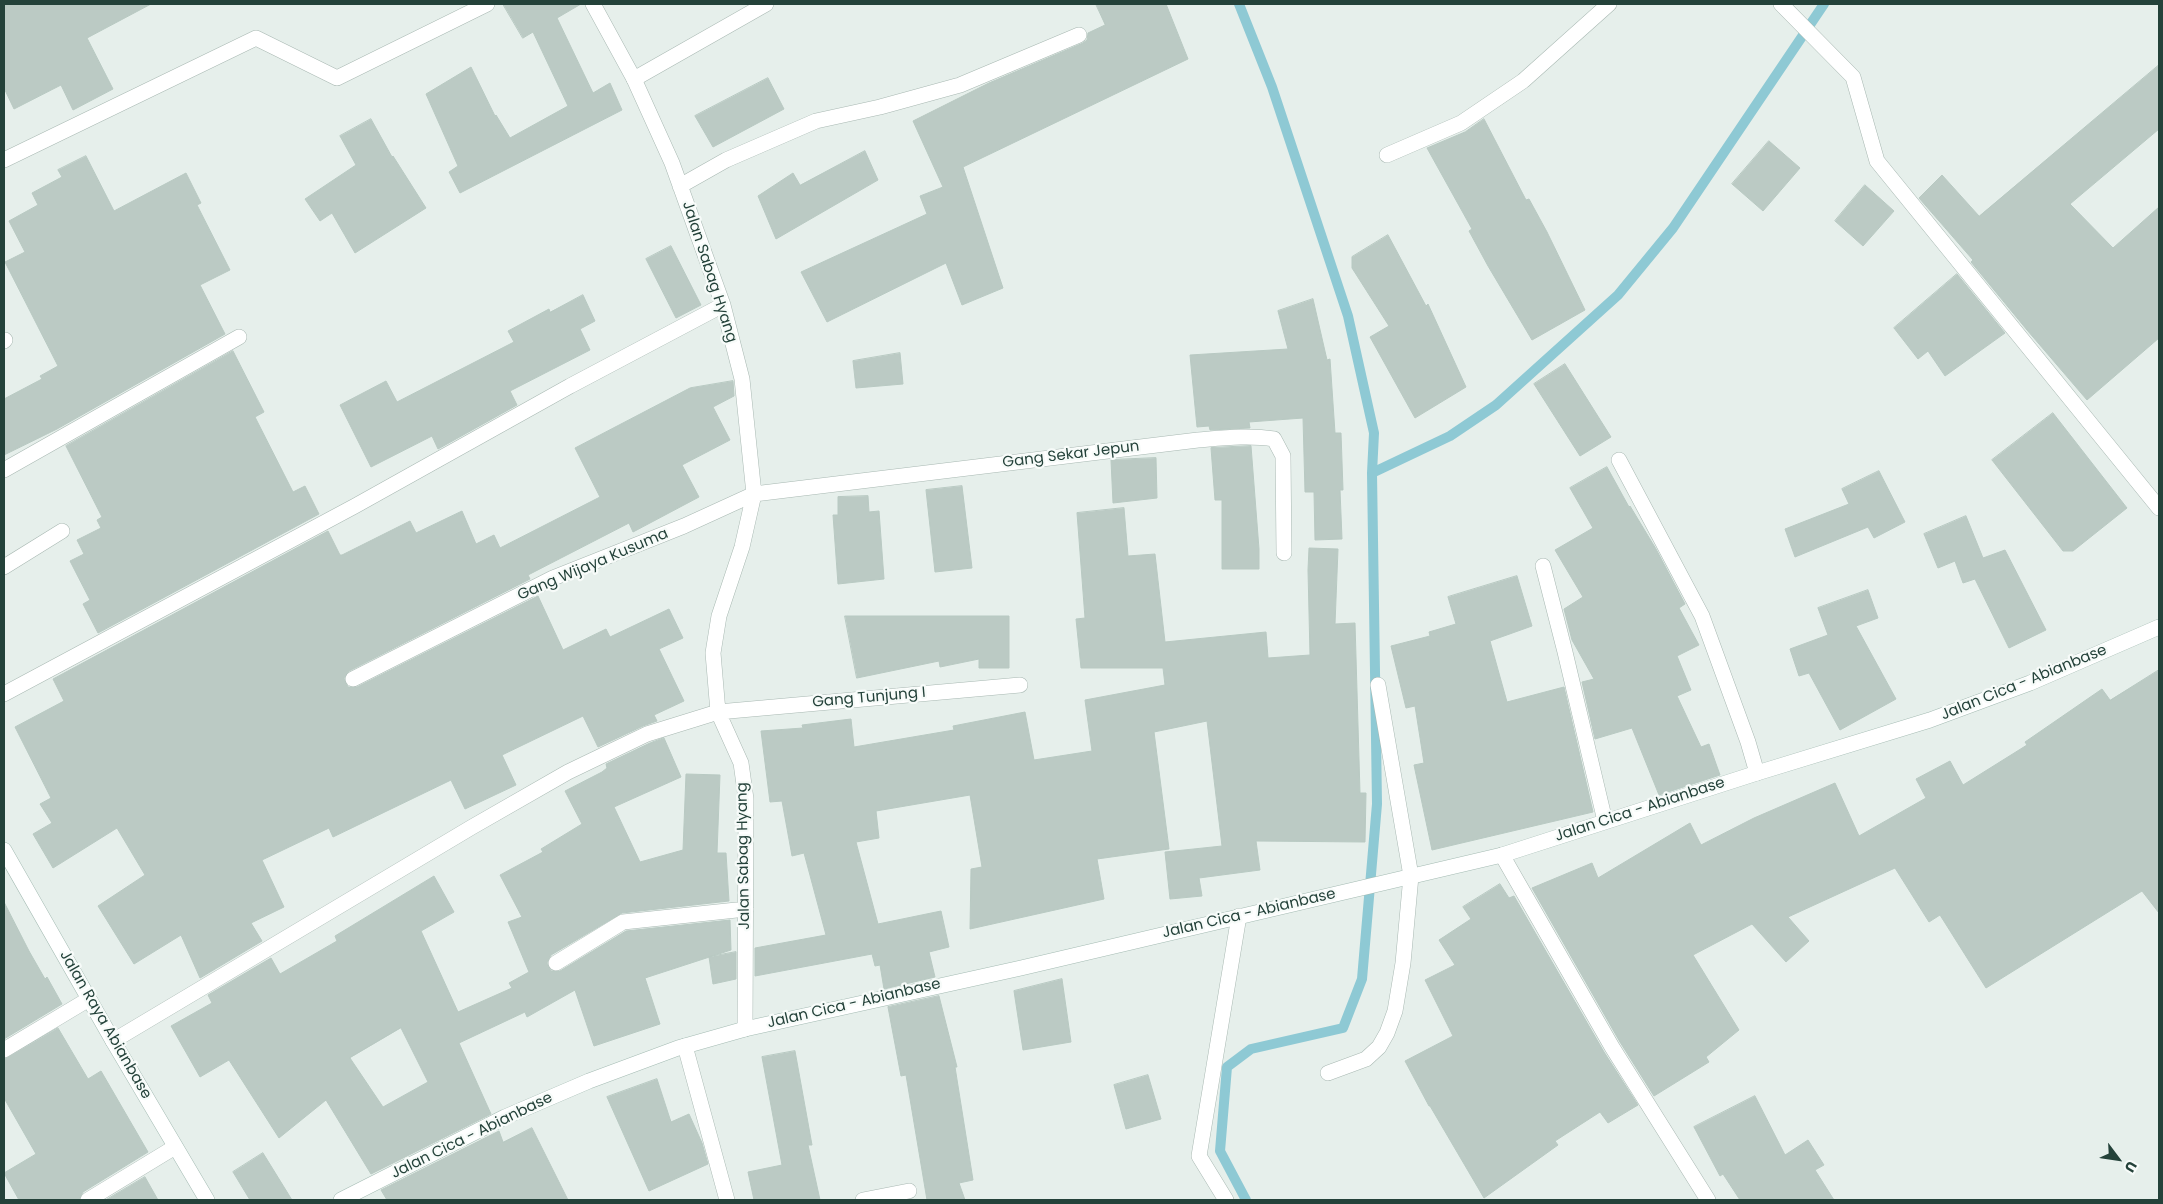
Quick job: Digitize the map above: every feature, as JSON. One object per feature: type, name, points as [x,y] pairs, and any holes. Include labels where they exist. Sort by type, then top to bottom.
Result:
[{"type":"street","points":[[4,160],[256,38],[337,78],[487,4]]},
{"type":"street","name":"Jalan Sabag Hyang","points":[[593,4],[634,79],[680,186],[723,305],[742,379],[754,494],[742,546],[719,616],[712,653],[718,712],[741,763],[746,799],[745,1029]]},
{"type":"street","points":[[634,79],[766,4]]},
{"type":"street","points":[[1387,155],[1461,123],[1523,81],[1609,4]]},
{"type":"street","points":[[1782,4],[1853,77],[1877,161],[2159,508]]},
{"type":"street","points":[[680,186],[726,160],[816,121],[880,107],[960,85],[1079,35]]},
{"type":"street","points":[[4,694],[723,305]]},
{"type":"street","points":[[4,470],[239,337]]},
{"type":"street","name":"Gang Sekar Jepun","points":[[754,494],[1198,440],[1259,437],[1274,439],[1283,456],[1284,553]]},
{"type":"street","points":[[1619,460],[1702,616],[1748,742],[1757,773]]},
{"type":"street","name":"Gang Wijaya Kusuma","points":[[352,679],[553,578],[684,526],[754,494]]},
{"type":"street","points":[[4,567],[62,531]]},
{"type":"street","points":[[1543,566],[1605,821]]},
{"type":"street","name":"Jalan Cica - Abianbase","points":[[341,1200],[505,1117],[589,1081],[684,1046],[745,1029],[1502,854],[1930,720],[2030,683],[2159,627]]},
{"type":"street","name":"Gang Tunjung I","points":[[113,1041],[472,826],[568,772],[647,734],[718,712],[1020,684]]},
{"type":"street","points":[[1328,1072],[1366,1059],[1379,1047],[1387,1033],[1395,1011],[1403,963],[1404,877],[1378,684]]},
{"type":"street","name":"Jalan Raya Abianbase","points":[[4,850],[113,1041],[207,1200]]},
{"type":"street","points":[[1502,854],[1612,1047],[1708,1200]]},
{"type":"street","points":[[556,963],[623,922],[746,909]]},
{"type":"street","points":[[1226,1200],[1200,1156],[1239,916]]},
{"type":"street","points":[[4,1050],[89,999]]},
{"type":"street","points":[[684,1046],[727,1200]]},
{"type":"street","points":[[88,1200],[175,1147]]},
{"type":"street","points":[[863,1200],[908,1192]]},
{"type":"building","points":[[4,4],[151,4],[87,38],[113,89],[73,110],[61,85],[14,109],[4,88]]},
{"type":"building","points":[[503,4],[581,4],[557,18],[593,93],[610,83],[622,110],[460,193],[449,172],[458,166],[426,94],[471,67],[495,116],[510,138],[568,106],[533,32],[523,38]]},
{"type":"building","points":[[1096,4],[1166,4],[1188,59],[963,167],[1003,288],[962,305],[946,263],[827,322],[801,272],[927,214],[920,196],[943,187],[913,121],[989,83],[1083,43],[1087,40],[1088,33],[1105,25]]},
{"type":"building","points":[[2159,65],[2159,129],[2070,204],[2113,248],[2159,207],[2159,338],[2087,400],[1971,262],[1973,260],[1919,198],[1942,175],[1979,216]]},
{"type":"building","points":[[768,78],[784,109],[713,147],[695,116]]},
{"type":"building","points":[[371,119],[392,157],[426,208],[355,253],[332,213],[320,221],[305,199],[356,165],[340,136]]},
{"type":"building","points":[[1484,119],[1526,200],[1529,199],[1547,232],[1585,310],[1532,340],[1488,266],[1469,231],[1472,229],[1427,148],[1465,132]]},
{"type":"building","points":[[1769,141],[1800,168],[1763,211],[1732,184]]},
{"type":"building","points":[[865,151],[878,180],[776,239],[758,196],[793,173],[800,185]]},
{"type":"building","points":[[86,156],[114,211],[186,173],[201,203],[197,205],[230,270],[200,285],[225,334],[57,429],[4,455],[4,399],[42,379],[40,376],[58,366],[5,262],[25,252],[9,221],[38,205],[32,193],[62,177],[58,170]]},
{"type":"building","points":[[1865,185],[1894,211],[1863,246],[1835,221]]},
{"type":"building","points":[[1388,235],[1426,306],[1428,304],[1466,387],[1415,418],[1370,337],[1389,326],[1352,268],[1352,257]]},
{"type":"building","points":[[671,246],[701,305],[676,318],[646,259]]},
{"type":"building","points":[[1957,274],[2005,333],[1945,376],[1928,351],[1918,359],[1894,328]]},
{"type":"building","points":[[583,295],[595,321],[580,329],[590,350],[510,391],[517,405],[438,449],[432,436],[371,467],[340,405],[386,381],[397,402],[514,342],[508,331],[549,309],[550,312]]},
{"type":"building","points":[[1313,299],[1327,360],[1330,359],[1335,433],[1341,433],[1343,490],[1340,490],[1342,539],[1315,540],[1314,492],[1305,492],[1303,418],[1249,422],[1250,428],[1210,430],[1209,426],[1197,427],[1190,355],[1288,349],[1278,311]]},
{"type":"building","points":[[233,351],[264,412],[255,417],[293,492],[305,486],[319,514],[98,633],[83,604],[90,600],[70,561],[84,554],[77,540],[101,528],[97,520],[102,517],[66,446]]},
{"type":"building","points":[[900,353],[903,384],[856,388],[853,361]]},
{"type":"building","points":[[1565,364],[1611,437],[1580,456],[1534,384]]},
{"type":"building","points":[[733,381],[734,396],[713,407],[730,440],[682,465],[699,497],[633,532],[629,523],[528,575],[530,579],[349,671],[344,678],[348,687],[357,687],[538,596],[563,650],[606,629],[610,637],[669,609],[683,638],[659,649],[684,701],[654,715],[657,721],[598,747],[583,716],[502,755],[516,785],[465,809],[451,780],[333,837],[329,828],[262,860],[284,907],[251,923],[262,941],[200,978],[181,935],[134,964],[98,906],[145,875],[117,828],[53,868],[33,834],[52,823],[40,804],[51,798],[15,727],[64,701],[53,679],[328,531],[340,555],[342,555],[410,521],[416,533],[462,511],[476,544],[494,535],[500,548],[600,497],[575,448],[690,388]]},
{"type":"building","points":[[2053,413],[2127,508],[2073,551],[2063,551],[1992,460]]},
{"type":"building","points":[[1251,446],[1259,569],[1222,569],[1222,500],[1215,500],[1211,448]]},
{"type":"building","points":[[1156,458],[1157,498],[1113,503],[1111,460]]},
{"type":"building","points":[[1607,467],[1629,507],[1656,549],[1685,604],[1679,608],[1699,645],[1677,656],[1691,690],[1677,696],[1701,747],[1709,744],[1720,775],[1659,795],[1632,728],[1595,739],[1582,682],[1594,679],[1572,640],[1564,609],[1583,597],[1555,550],[1593,528],[1570,488]]},
{"type":"building","points":[[1879,471],[1905,522],[1874,538],[1868,527],[1795,557],[1785,529],[1849,504],[1842,489]]},
{"type":"building","points":[[962,486],[972,568],[935,572],[926,490]]},
{"type":"building","points":[[868,496],[869,512],[879,511],[884,579],[838,584],[833,515],[838,515],[838,497]]},
{"type":"building","points":[[1124,508],[1128,556],[1155,554],[1165,642],[1266,632],[1268,658],[1310,655],[1309,548],[1338,549],[1335,624],[1355,623],[1360,793],[1366,793],[1365,842],[1256,841],[1260,870],[1199,878],[1202,896],[1170,899],[1165,852],[1222,846],[1207,721],[1154,732],[1169,849],[1097,859],[1104,899],[970,929],[971,869],[982,867],[970,795],[876,811],[879,838],[856,842],[878,924],[941,911],[949,947],[929,952],[935,977],[884,989],[880,965],[875,966],[872,954],[755,976],[755,948],[826,935],[804,853],[792,856],[782,801],[770,802],[761,731],[803,728],[802,725],[851,719],[854,747],[954,730],[953,726],[1025,712],[1034,760],[1092,751],[1085,700],[1165,685],[1163,668],[1081,668],[1076,619],[1085,618],[1077,513]]},
{"type":"building","points":[[1966,516],[1983,558],[2005,550],[2046,630],[2009,648],[1975,579],[1963,583],[1955,561],[1938,568],[1924,534]]},
{"type":"building","points":[[1517,576],[1532,626],[1490,641],[1507,702],[1564,687],[1593,812],[1432,850],[1414,765],[1424,763],[1415,706],[1406,708],[1391,646],[1430,636],[1429,632],[1456,624],[1448,597]]},
{"type":"building","points":[[1868,590],[1878,618],[1856,626],[1896,699],[1840,730],[1809,673],[1799,676],[1790,649],[1828,635],[1818,608]]},
{"type":"building","points":[[845,616],[1009,616],[1009,668],[979,668],[979,659],[940,667],[939,661],[857,678]]},
{"type":"building","points":[[2159,670],[2159,913],[2142,891],[1986,988],[1940,915],[1929,922],[1895,868],[1788,917],[1809,941],[1786,962],[1752,924],[1693,955],[1739,1030],[1706,1057],[1709,1062],[1654,1096],[1620,1042],[1532,888],[1592,863],[1598,878],[1690,823],[1701,845],[1754,818],[1835,783],[1859,836],[1926,798],[1916,779],[1950,761],[1963,785],[2027,745],[2025,742],[2102,689],[2110,700]]},
{"type":"building","points":[[664,738],[681,777],[614,807],[640,862],[683,850],[686,774],[720,775],[717,853],[726,853],[729,901],[622,913],[551,955],[547,963],[551,971],[560,971],[626,931],[730,920],[731,950],[645,978],[660,1024],[594,1046],[575,990],[527,1017],[525,1012],[459,1043],[491,1114],[371,1174],[326,1100],[279,1138],[229,1060],[200,1077],[171,1026],[212,1003],[208,995],[271,958],[280,974],[337,941],[335,936],[434,876],[454,912],[421,931],[458,1012],[512,988],[509,983],[529,972],[508,922],[522,917],[500,875],[543,852],[541,849],[582,824],[565,791],[602,772],[607,768],[606,764]],"holes":[[[401,1028],[428,1082],[383,1107],[350,1058]]]},
{"type":"building","points":[[1500,884],[1509,898],[1514,896],[1604,1052],[1638,1105],[1608,1123],[1600,1112],[1555,1141],[1558,1145],[1484,1198],[1429,1106],[1405,1061],[1453,1036],[1425,980],[1455,965],[1439,940],[1471,919],[1463,907]]},
{"type":"building","points":[[4,902],[29,951],[45,979],[47,977],[62,1004],[4,1039]]},
{"type":"building","points":[[736,952],[736,979],[713,984],[709,957]]},
{"type":"building","points":[[1062,979],[1071,1042],[1023,1050],[1014,991]]},
{"type":"building","points":[[939,996],[957,1067],[955,1067],[973,1180],[959,1183],[965,1200],[927,1200],[906,1075],[901,1076],[888,1007]]},
{"type":"building","points":[[58,1028],[88,1079],[101,1071],[148,1152],[83,1192],[79,1200],[19,1200],[4,1173],[36,1154],[4,1098],[4,1059]]},
{"type":"building","points":[[795,1051],[812,1145],[808,1145],[820,1200],[754,1200],[748,1172],[782,1165],[762,1057]]},
{"type":"building","points":[[1148,1075],[1161,1119],[1126,1129],[1114,1085]]},
{"type":"building","points":[[657,1079],[671,1122],[689,1114],[702,1143],[708,1164],[649,1191],[607,1097]]},
{"type":"building","points":[[1755,1096],[1785,1155],[1808,1140],[1824,1165],[1815,1170],[1834,1200],[1740,1200],[1723,1174],[1720,1176],[1694,1127]]},
{"type":"building","points":[[532,1128],[568,1200],[387,1200],[381,1190],[499,1131],[503,1142]]},
{"type":"building","points":[[263,1153],[292,1200],[250,1200],[233,1172]]},
{"type":"building","points":[[145,1177],[158,1200],[106,1200]]},
{"type":"waterway","points":[[1239,4],[1272,87],[1348,316],[1374,433],[1372,473],[1377,804],[1362,979],[1343,1028],[1251,1049],[1227,1067],[1220,1151],[1246,1200]]},
{"type":"waterway","points":[[1372,473],[1450,436],[1496,405],[1618,295],[1673,228],[1824,4]]}]
